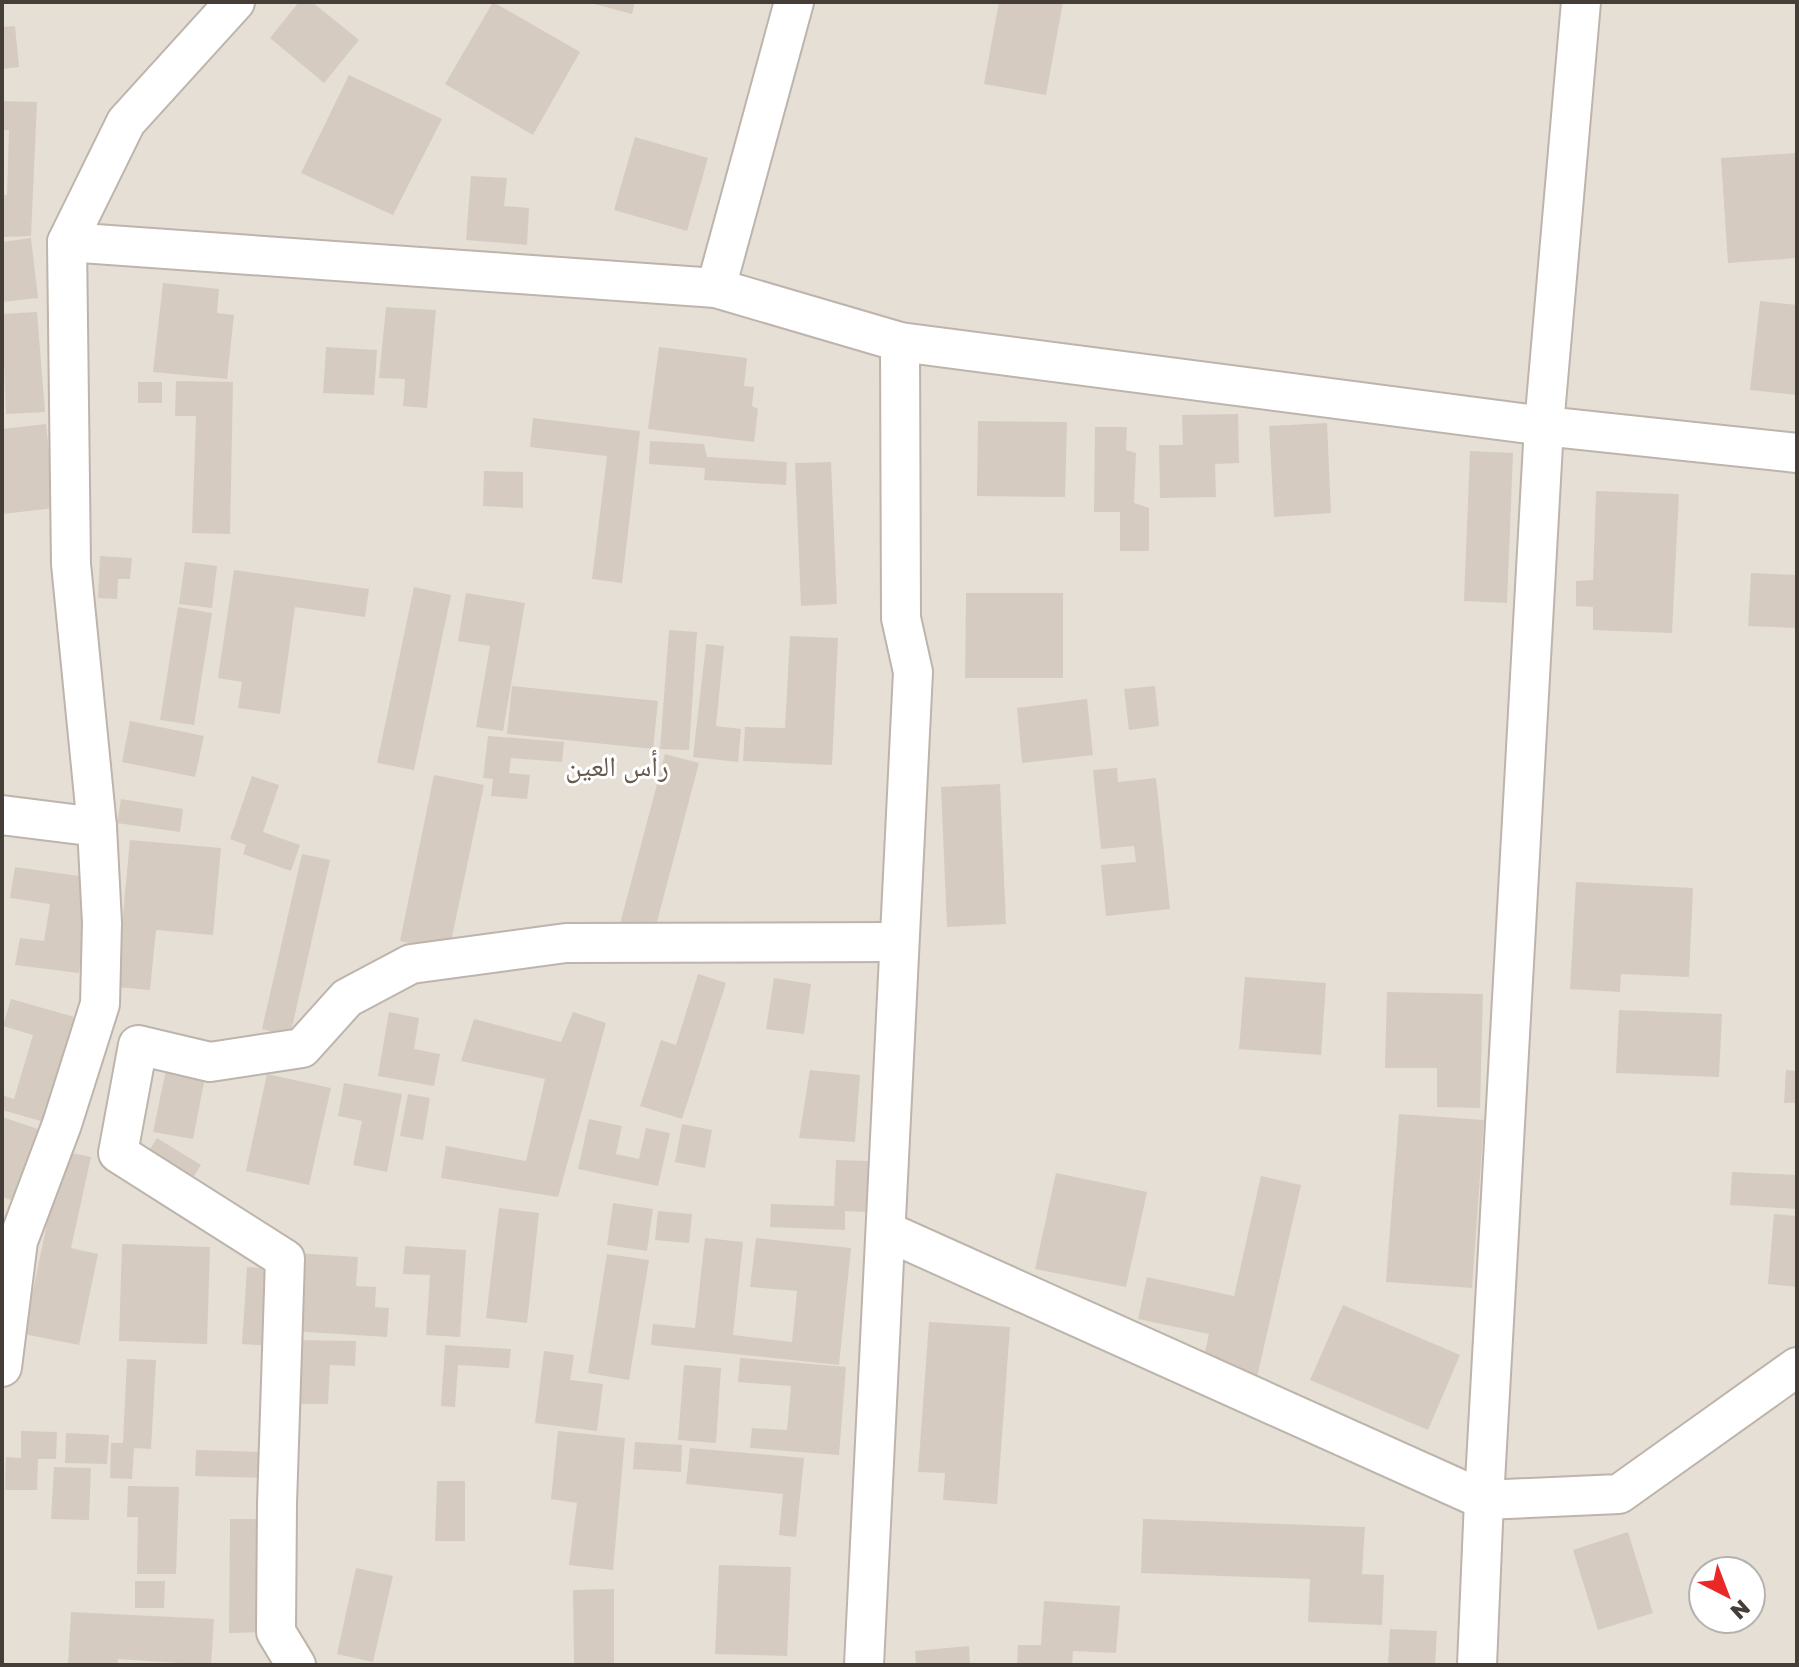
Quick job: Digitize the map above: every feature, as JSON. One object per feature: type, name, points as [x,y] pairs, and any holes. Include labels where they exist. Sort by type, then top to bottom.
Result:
[{"type":"street","points":[[2,1367],[18,1241],[65,1114],[100,1004],[102,923],[97,827],[71,564],[67,242],[126,122],[235,2]]},
{"type":"street","points":[[716,288],[794,2]]},
{"type":"street","points":[[1477,1665],[1544,426],[1581,2]]},
{"type":"street","points":[[67,242],[716,288],[900,342],[1544,426],[1797,453]]},
{"type":"street","points":[[864,1665],[913,672],[901,618],[900,342]]},
{"type":"street","points":[[2,815],[97,827]]},
{"type":"street","points":[[100,1004],[138,1045],[210,1062],[302,1048],[347,998],[411,964],[566,943],[898,942]]},
{"type":"street","points":[[118,1153],[138,1045]]},
{"type":"street","points":[[65,1114],[118,1153],[285,1259],[276,1632],[296,1665]]},
{"type":"street","points":[[886,1231],[1484,1500],[1619,1494],[1797,1367]]},
{"type":"shaded area","points":[[2,2],[1797,2],[1797,1665],[2,1665]]},
{"type":"building","points":[[299,2],[312,2],[359,40],[324,83],[270,38]]},
{"type":"building","points":[[493,2],[580,52],[533,135],[445,84]]},
{"type":"building","points":[[587,2],[635,2],[632,14]]},
{"type":"building","points":[[999,2],[1063,2],[1046,95],[984,84]]},
{"type":"building","points":[[15,26],[19,67],[2,69],[2,27]]},
{"type":"building","points":[[349,75],[442,119],[393,215],[301,173]]},
{"type":"building","points":[[2,101],[37,102],[31,236],[2,237],[2,195],[7,195],[9,130],[2,130]]},
{"type":"building","points":[[635,137],[708,158],[687,231],[614,210]]},
{"type":"building","points":[[1797,153],[1797,258],[1728,263],[1721,158]]},
{"type":"building","points":[[471,176],[507,178],[504,206],[529,208],[527,245],[466,240]]},
{"type":"building","points":[[31,238],[38,298],[2,302],[2,242]]},
{"type":"building","points":[[163,283],[219,289],[217,313],[234,315],[227,379],[153,372]]},
{"type":"building","points":[[1760,301],[1797,305],[1797,395],[1750,390]]},
{"type":"building","points":[[386,307],[436,310],[427,408],[403,406],[405,379],[379,378]]},
{"type":"building","points":[[37,312],[45,412],[6,414],[2,314]]},
{"type":"building","points":[[326,347],[377,350],[374,395],[323,393]]},
{"type":"building","points":[[659,347],[747,358],[744,386],[754,387],[752,406],[758,409],[754,442],[648,429]]},
{"type":"building","points":[[176,381],[233,382],[230,534],[192,533],[196,416],[175,416]]},
{"type":"building","points":[[138,382],[162,382],[162,403],[138,403]]},
{"type":"building","points":[[1238,414],[1239,463],[1215,464],[1216,497],[1160,498],[1159,445],[1183,445],[1182,415]]},
{"type":"building","points":[[533,418],[640,431],[622,583],[592,579],[607,456],[530,447]]},
{"type":"building","points":[[978,421],[1067,422],[1065,497],[977,496]]},
{"type":"building","points":[[1327,423],[1331,513],[1274,517],[1269,426]]},
{"type":"building","points":[[46,424],[55,508],[2,514],[2,429]]},
{"type":"building","points":[[1095,427],[1127,427],[1126,450],[1136,453],[1134,503],[1149,508],[1149,551],[1120,551],[1120,512],[1094,512]]},
{"type":"building","points":[[650,441],[704,444],[707,457],[787,462],[786,485],[704,480],[705,468],[649,464]]},
{"type":"building","points":[[1470,451],[1513,453],[1507,603],[1464,601]]},
{"type":"building","points":[[831,462],[837,604],[801,606],[795,463]]},
{"type":"building","points":[[484,471],[523,472],[523,508],[483,506]]},
{"type":"building","points":[[1596,491],[1679,494],[1672,633],[1593,630],[1593,607],[1576,606],[1576,581],[1593,580]]},
{"type":"building","points":[[100,556],[132,558],[130,579],[118,579],[117,599],[98,598]]},
{"type":"building","points":[[185,562],[217,566],[212,608],[179,604]]},
{"type":"building","points":[[234,570],[369,589],[365,617],[295,607],[280,714],[238,708],[242,682],[218,678]]},
{"type":"building","points":[[1751,573],[1797,575],[1797,628],[1748,626]]},
{"type":"building","points":[[414,587],[451,595],[414,770],[377,763]]},
{"type":"building","points":[[466,593],[525,603],[503,731],[476,727],[490,646],[458,641]]},
{"type":"building","points":[[966,593],[1063,593],[1063,678],[965,678]]},
{"type":"building","points":[[178,607],[212,613],[194,725],[160,720]]},
{"type":"building","points":[[669,630],[697,632],[689,750],[660,749]]},
{"type":"building","points":[[790,636],[838,638],[832,765],[743,761],[745,727],[785,728]]},
{"type":"building","points":[[706,644],[724,646],[716,726],[741,729],[738,762],[693,757]]},
{"type":"building","points":[[512,686],[658,701],[653,749],[507,734]]},
{"type":"building","points":[[1155,686],[1159,726],[1129,730],[1124,689]]},
{"type":"building","points":[[1087,699],[1093,755],[1022,763],[1017,708]]},
{"type":"building","points":[[130,721],[204,736],[195,777],[122,762]]},
{"type":"building","points":[[488,736],[564,742],[562,762],[511,758],[509,773],[530,775],[527,799],[491,796],[493,779],[483,778]]},
{"type":"building","points":[[665,754],[699,763],[654,933],[620,924]]},
{"type":"building","points":[[1117,768],[1118,782],[1156,778],[1170,909],[1106,916],[1101,865],[1136,862],[1134,846],[1101,849],[1093,770]]},
{"type":"building","points":[[434,775],[484,785],[449,951],[400,941]]},
{"type":"building","points":[[252,776],[279,785],[263,832],[300,845],[291,871],[243,854],[246,845],[230,839]]},
{"type":"building","points":[[1000,784],[1006,924],[947,927],[941,787]]},
{"type":"building","points":[[121,799],[183,809],[180,832],[117,823]]},
{"type":"building","points":[[130,840],[221,848],[213,935],[156,930],[150,990],[116,987]]},
{"type":"building","points":[[302,854],[330,860],[290,1036],[262,1029]]},
{"type":"building","points":[[15,867],[93,878],[79,973],[15,965],[20,938],[44,941],[50,904],[10,898]]},
{"type":"building","points":[[1576,882],[1693,888],[1689,977],[1621,974],[1620,992],[1570,989]]},
{"type":"building","points":[[698,974],[726,983],[682,1119],[640,1106],[661,1040],[676,1045]]},
{"type":"building","points":[[1245,977],[1326,983],[1321,1055],[1239,1049]]},
{"type":"building","points":[[774,978],[811,984],[804,1034],[766,1029]]},
{"type":"building","points":[[1387,992],[1483,994],[1480,1108],[1437,1107],[1437,1068],[1385,1068]]},
{"type":"building","points":[[11,999],[78,1018],[48,1123],[2,1110],[2,1095],[14,1099],[33,1035],[3,1026]]},
{"type":"building","points":[[1619,1010],[1722,1014],[1719,1077],[1616,1073]]},
{"type":"building","points":[[389,1012],[419,1018],[414,1049],[440,1054],[434,1086],[378,1076]]},
{"type":"building","points":[[573,1012],[606,1023],[558,1197],[441,1178],[446,1146],[526,1161],[545,1079],[461,1061],[474,1019],[561,1042]]},
{"type":"building","points":[[167,1065],[206,1072],[193,1139],[153,1132]]},
{"type":"building","points":[[810,1070],[860,1075],[855,1142],[799,1138]]},
{"type":"building","points":[[1786,1070],[1797,1071],[1797,1103],[1784,1103]]},
{"type":"building","points":[[267,1074],[331,1088],[309,1185],[246,1171]]},
{"type":"building","points":[[344,1083],[402,1094],[387,1172],[353,1165],[362,1121],[338,1116]]},
{"type":"building","points":[[408,1094],[430,1098],[423,1140],[400,1136]]},
{"type":"building","points":[[1399,1114],[1484,1120],[1472,1288],[1386,1282]]},
{"type":"building","points":[[2,1117],[38,1129],[14,1201],[2,1197]]},
{"type":"building","points":[[589,1119],[622,1126],[616,1154],[639,1159],[646,1128],[670,1133],[658,1186],[578,1169]]},
{"type":"building","points":[[682,1124],[712,1130],[705,1168],[675,1162]]},
{"type":"building","points":[[157,1138],[201,1165],[187,1187],[144,1159]]},
{"type":"building","points":[[62,1151],[91,1157],[71,1248],[98,1254],[79,1345],[24,1334]]},
{"type":"building","points":[[836,1160],[869,1161],[867,1212],[845,1211],[845,1230],[770,1227],[771,1204],[834,1206]]},
{"type":"building","points":[[1732,1172],[1797,1175],[1797,1209],[1730,1205]]},
{"type":"building","points":[[1056,1173],[1147,1192],[1126,1287],[1035,1269]]},
{"type":"building","points":[[1261,1176],[1301,1185],[1257,1377],[1202,1365],[1209,1334],[1138,1319],[1147,1277],[1234,1296]]},
{"type":"building","points":[[613,1203],[653,1209],[647,1251],[607,1245]]},
{"type":"building","points":[[499,1208],[539,1213],[527,1323],[486,1318]]},
{"type":"building","points":[[658,1211],[692,1214],[689,1243],[655,1240]]},
{"type":"building","points":[[1774,1214],[1797,1216],[1797,1287],[1768,1284]]},
{"type":"building","points":[[705,1238],[743,1242],[733,1335],[792,1342],[797,1291],[750,1287],[756,1238],[851,1248],[839,1365],[651,1345],[653,1324],[695,1328]]},
{"type":"building","points":[[122,1244],[210,1247],[207,1344],[119,1341]]},
{"type":"building","points":[[405,1246],[466,1250],[460,1337],[426,1335],[430,1275],[403,1274]]},
{"type":"building","points":[[295,1253],[358,1257],[356,1286],[376,1287],[375,1307],[389,1308],[387,1337],[290,1331]]},
{"type":"building","points":[[607,1254],[649,1260],[629,1380],[588,1373]]},
{"type":"building","points":[[247,1267],[278,1269],[273,1346],[242,1344]]},
{"type":"building","points":[[1343,1305],[1460,1355],[1428,1430],[1310,1380]]},
{"type":"building","points":[[929,1322],[1010,1327],[997,1504],[943,1500],[945,1473],[918,1472]]},
{"type":"building","points":[[298,1340],[356,1341],[355,1366],[330,1365],[328,1404],[297,1404]]},
{"type":"building","points":[[445,1345],[511,1349],[509,1368],[458,1365],[455,1407],[441,1406]]},
{"type":"building","points":[[544,1351],[574,1355],[570,1380],[603,1384],[597,1431],[535,1423]]},
{"type":"building","points":[[740,1358],[846,1367],[839,1455],[750,1448],[752,1428],[787,1430],[791,1386],[738,1382]]},
{"type":"building","points":[[127,1359],[156,1360],[151,1449],[134,1448],[132,1479],[110,1478],[111,1443],[123,1443]]},
{"type":"building","points":[[684,1365],[721,1368],[716,1443],[678,1440]]},
{"type":"building","points":[[21,1431],[57,1432],[56,1459],[38,1459],[37,1490],[5,1490],[6,1457],[21,1458]]},
{"type":"building","points":[[558,1431],[625,1438],[613,1570],[569,1565],[577,1503],[551,1499]]},
{"type":"building","points":[[66,1433],[109,1435],[107,1464],[65,1463]]},
{"type":"building","points":[[635,1442],[682,1445],[681,1472],[633,1469]]},
{"type":"building","points":[[690,1448],[804,1458],[796,1537],[779,1535],[783,1494],[686,1484]]},
{"type":"building","points":[[196,1450],[263,1452],[262,1478],[195,1476]]},
{"type":"building","points":[[54,1467],[91,1468],[89,1520],[51,1519]]},
{"type":"building","points":[[437,1481],[465,1481],[465,1541],[435,1541]]},
{"type":"building","points":[[128,1486],[179,1487],[176,1574],[137,1574],[138,1517],[127,1517]]},
{"type":"building","points":[[230,1519],[266,1519],[265,1632],[229,1633]]},
{"type":"building","points":[[1143,1519],[1365,1527],[1362,1574],[1384,1575],[1382,1625],[1308,1622],[1310,1579],[1141,1573]]},
{"type":"building","points":[[1628,1532],[1653,1613],[1598,1630],[1573,1550]]},
{"type":"building","points":[[719,1565],[791,1567],[787,1656],[715,1654]]},
{"type":"building","points":[[356,1568],[393,1576],[373,1662],[337,1654]]},
{"type":"building","points":[[135,1581],[165,1581],[164,1608],[135,1608]]},
{"type":"building","points":[[614,1589],[614,1665],[574,1665],[573,1590]]},
{"type":"building","points":[[1044,1601],[1120,1606],[1116,1653],[1073,1651],[1072,1665],[1017,1665],[1018,1645],[1041,1645]]},
{"type":"building","points":[[71,1612],[214,1619],[211,1665],[118,1659],[118,1665],[68,1665]]},
{"type":"building","points":[[1390,1629],[1437,1631],[1435,1665],[1388,1665]]},
{"type":"building","points":[[969,1646],[970,1665],[916,1665],[915,1651]]},
{"type":"district","name":"رأس العين","points":[[617,765]]}]
